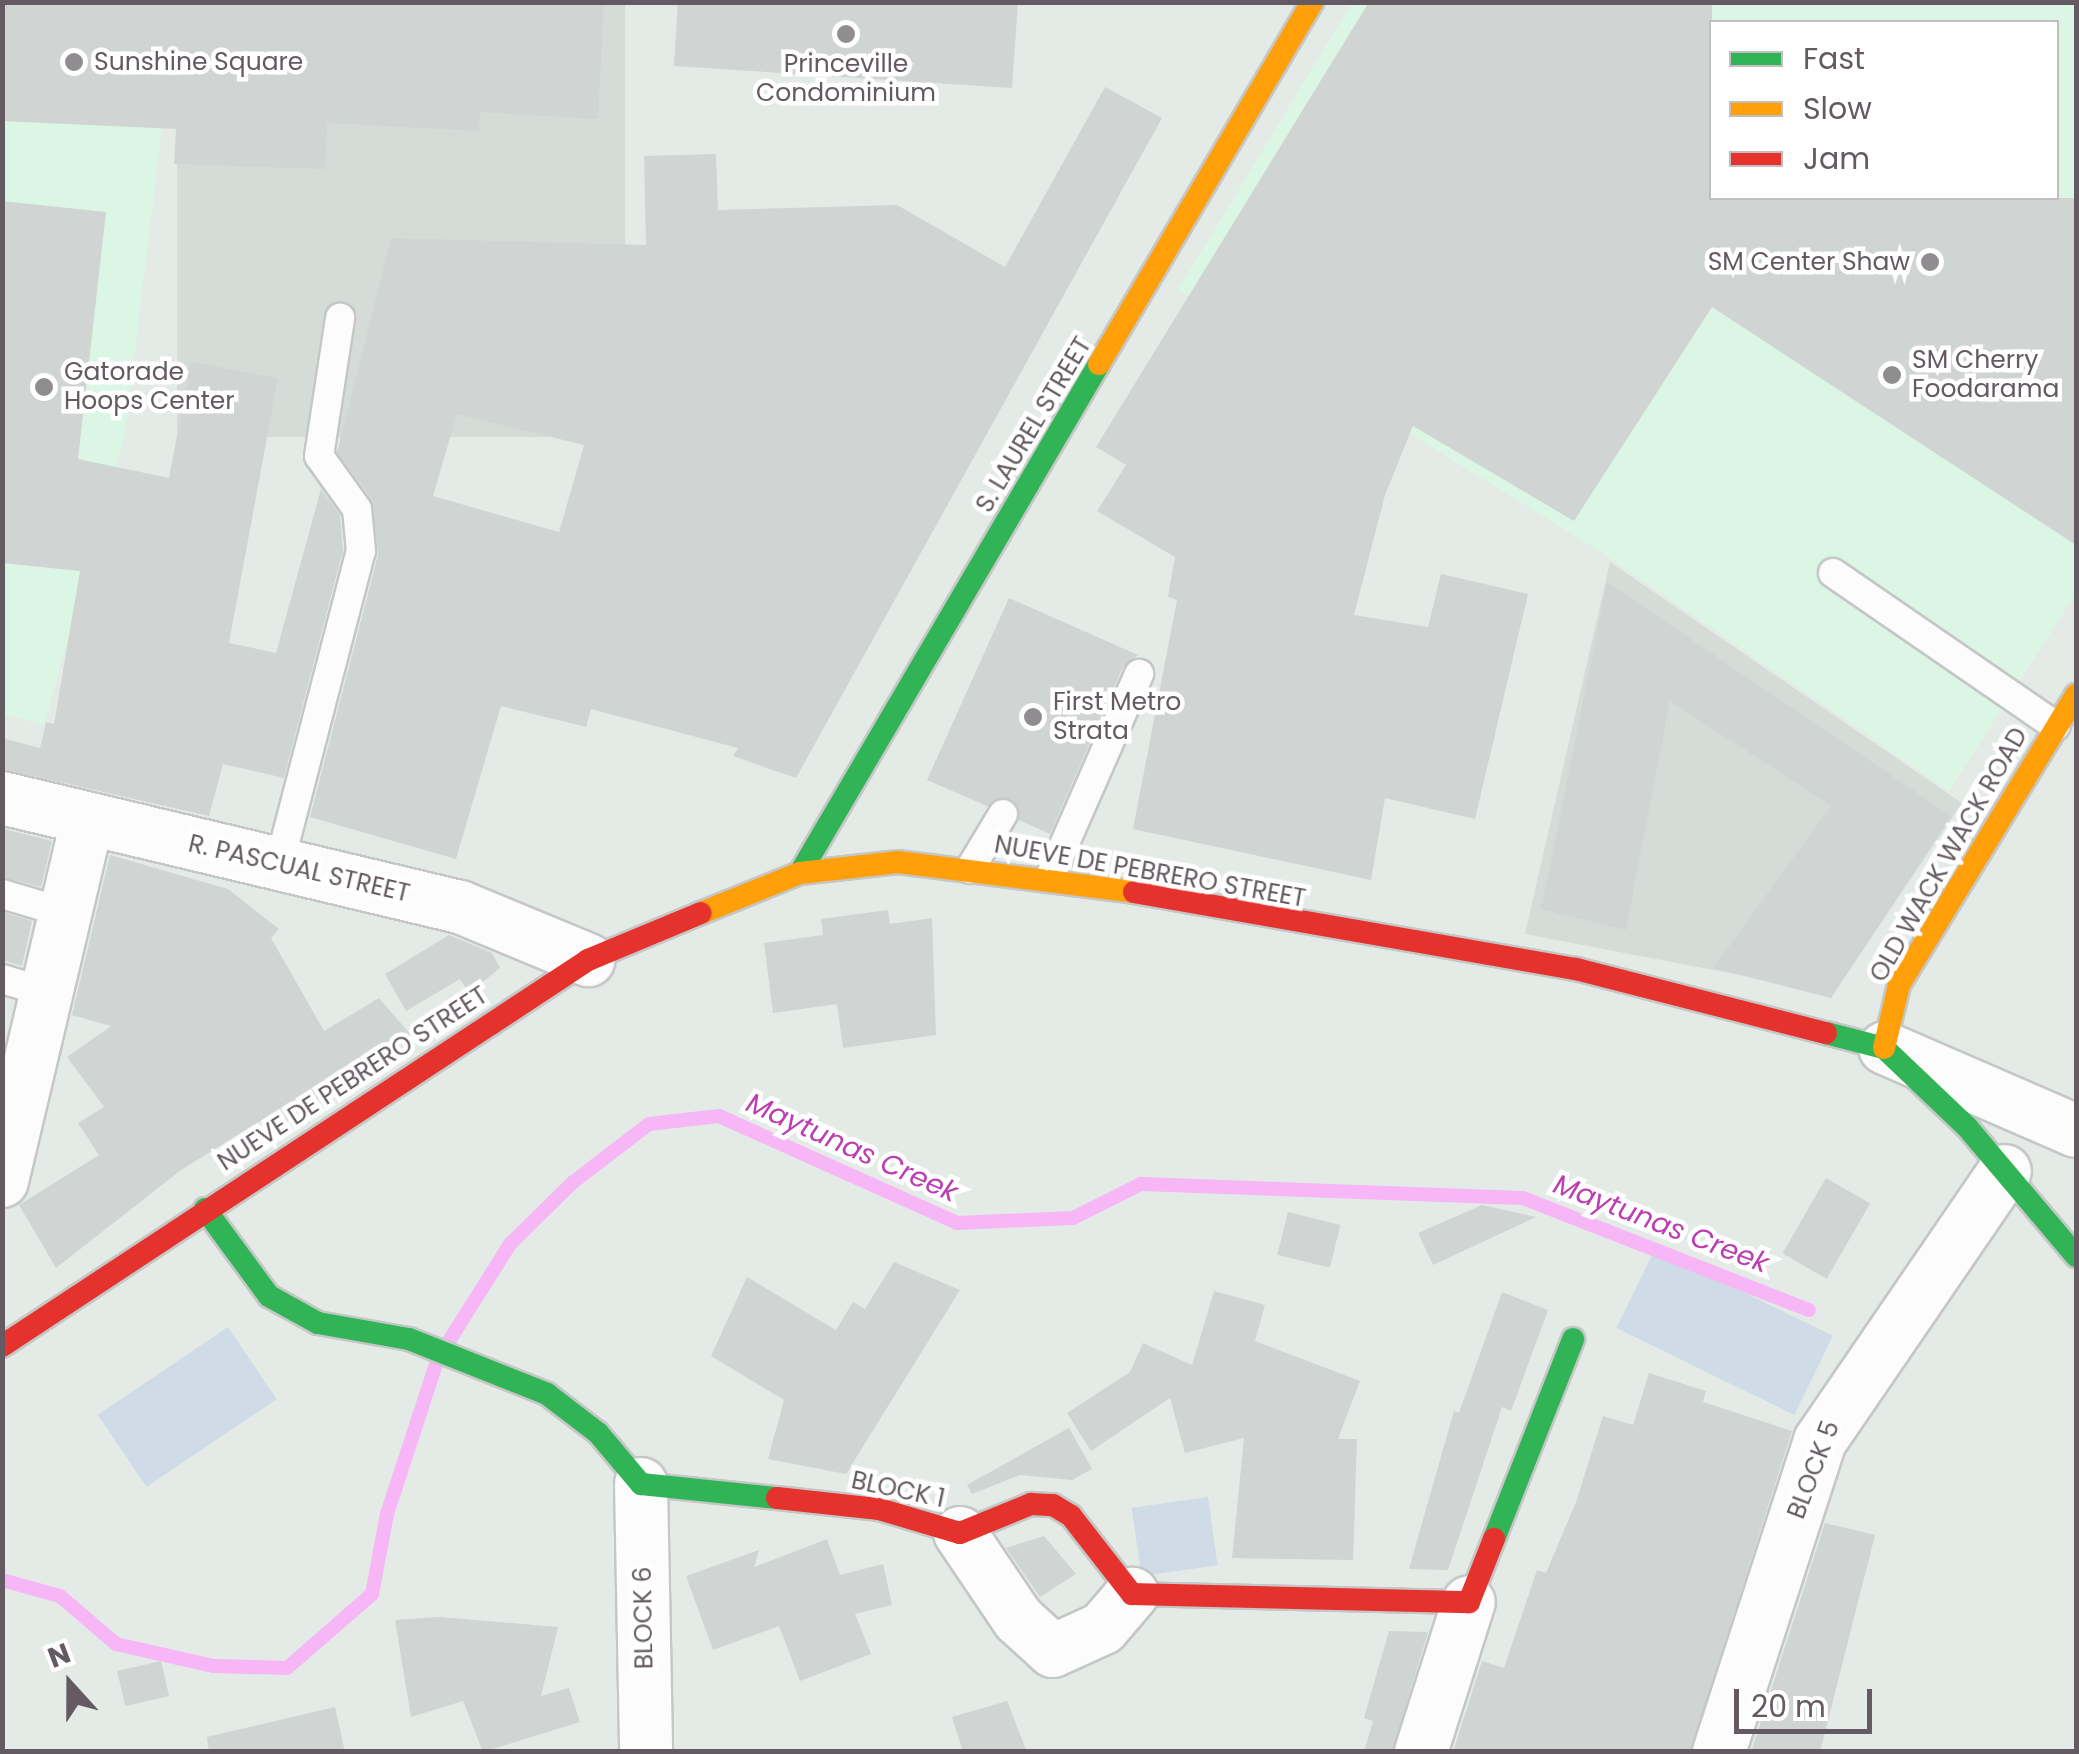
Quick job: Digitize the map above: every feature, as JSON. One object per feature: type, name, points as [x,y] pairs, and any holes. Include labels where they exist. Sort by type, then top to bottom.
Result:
[{"type":"street","name":"S. LAUREL STREET","points":[[800,873],[1312,2]]},
{"type":"street","name":"OLD WACK WACK ROAD","points":[[1884,1048],[1899,985],[2076,696]]},
{"type":"street","name":"R. PASCUAL STREET","points":[[2,798],[460,906],[588,960]]},
{"type":"street","points":[[4,1167],[24,986],[66,913],[86,820]]},
{"type":"street","name":"NUEVE DE PEBRERO STREET","points":[[2,1346],[588,960],[800,873],[898,862],[1050,877],[1576,969],[1884,1048]]},
{"type":"street","points":[[1884,1048],[2076,1131]]},
{"type":"street","points":[[1884,1048],[2005,1171],[2076,1256]]},
{"type":"street","name":"BLOCK 5","points":[[1719,1752],[1820,1440],[2005,1171]]},
{"type":"street","points":[[205,1209],[269,1296],[318,1323],[409,1339],[473,1360],[547,1394],[598,1433],[641,1484]]},
{"type":"street","points":[[1420,1752],[1470,1602],[1573,1338]]},
{"type":"street","name":"BLOCK 1","points":[[641,1484],[878,1509],[960,1533],[1032,1504],[1053,1505],[1072,1516],[1132,1594]]},
{"type":"street","name":"BLOCK 6","points":[[641,1484],[646,1752]]},
{"type":"street","points":[[960,1533],[1018,1618],[1054,1651],[1103,1628],[1132,1594],[1470,1602]]},
{"type":"lane","points":[[279,865],[360,551],[357,509],[319,456],[340,318]]},
{"type":"lane","points":[[1834,573],[2056,726]]},
{"type":"lane","points":[[1050,877],[1138,674]]},
{"type":"lane","points":[[970,869],[1003,814]]},
{"type":"lane","points":[[2,894],[66,913]]},
{"type":"shaded area","points":[[3,3],[177,3],[125,434],[44,725],[3,714]]},
{"type":"shaded area","points":[[177,3],[625,3],[625,437],[177,437]]},
{"type":"shaded area","points":[[1352,3],[2076,3],[2076,593],[1949,791],[1601,552],[1178,290]]},
{"type":"shaded area","points":[[1610,562],[1962,803],[1834,993],[1525,934]]},
{"type":"shaded area","points":[[1655,1249],[1833,1336],[1794,1415],[1616,1328]]},
{"type":"shaded area","points":[[228,1327],[277,1399],[146,1487],[98,1415]]},
{"type":"shaded area","points":[[1208,1497],[1218,1565],[1141,1576],[1132,1508]]},
{"type":"building","points":[[2,2],[604,2],[598,119],[480,112],[479,131],[327,123],[325,169],[174,164],[176,129],[2,121]]},
{"type":"building","name":"Princeville Condominium","points":[[678,2],[1018,2],[1012,88],[674,66]]},
{"type":"building","points":[[1369,2],[1712,2],[1709,200],[2076,198],[2076,545],[1712,307],[1574,521],[1413,426],[1385,495],[1354,615],[1428,627],[1441,574],[1528,594],[1475,819],[1385,798],[1371,880],[1133,829],[1177,600],[1168,597],[1175,557],[1097,511],[1126,465],[1096,447]]},
{"type":"building","points":[[1105,87],[1162,118],[796,778],[733,756],[738,748],[591,709],[586,727],[501,706],[456,859],[310,817],[378,555],[372,500],[337,452],[391,238],[646,245],[644,156],[716,154],[718,210],[897,205],[1005,267]],"holes":[[[457,414],[584,445],[559,532],[433,496]]]},
{"type":"building","points":[[2,201],[106,212],[78,459],[169,478],[191,362],[278,378],[229,643],[276,653],[321,489],[340,515],[343,550],[284,778],[223,764],[209,816],[2,769],[2,738],[40,748],[46,722],[54,724],[80,571],[2,563]]},
{"type":"building","points":[[1607,582],[1951,816],[1831,998],[1713,968],[1831,806],[1670,701],[1626,930],[1541,909]]},
{"type":"building","name":"First Metro Strata","points":[[1009,598],[1138,655],[1123,667],[1050,834],[1019,820],[1011,799],[987,806],[927,780]]},
{"type":"building","points":[[4,829],[52,841],[41,887],[2,877]]},
{"type":"building","points":[[110,855],[228,889],[279,929],[271,938],[324,1031],[379,998],[411,1035],[281,1125],[273,1113],[181,1170],[56,1268],[19,1205],[99,1155],[78,1123],[104,1107],[67,1057],[111,1026],[72,1015]]},
{"type":"building","points":[[888,910],[890,924],[932,918],[936,1035],[843,1048],[837,1004],[773,1013],[764,943],[823,935],[821,919]]},
{"type":"building","points":[[2,912],[32,921],[22,966],[2,960]]},
{"type":"building","points":[[449,935],[492,953],[500,968],[469,993],[460,979],[406,1011],[385,974]]},
{"type":"building","points":[[1826,1178],[1870,1204],[1827,1279],[1782,1253]]},
{"type":"building","points":[[1482,1205],[1536,1217],[1433,1265],[1418,1233]]},
{"type":"building","points":[[1288,1212],[1340,1225],[1330,1268],[1277,1255]]},
{"type":"building","points":[[894,1262],[960,1290],[846,1474],[768,1459],[784,1400],[711,1356],[747,1277],[836,1330],[853,1302],[865,1309]]},
{"type":"building","points":[[1214,1291],[1265,1305],[1255,1341],[1360,1381],[1338,1439],[1357,1439],[1353,1560],[1232,1558],[1244,1438],[1185,1453],[1170,1398],[1091,1451],[1067,1413],[1130,1372],[1143,1343],[1192,1365]]},
{"type":"building","points":[[1502,1292],[1548,1310],[1511,1411],[1502,1407],[1448,1570],[1409,1569],[1454,1411],[1459,1413]]},
{"type":"building","points":[[1649,1373],[1706,1391],[1703,1402],[1792,1431],[1690,1752],[1453,1752],[1482,1661],[1504,1668],[1537,1570],[1546,1573],[1576,1502],[1603,1416],[1633,1425]]},
{"type":"building","points":[[1069,1428],[1092,1469],[1072,1480],[1020,1475],[972,1494],[967,1485]]},
{"type":"building","points":[[1825,1523],[1875,1535],[1820,1752],[1751,1752]]},
{"type":"building","points":[[1044,1536],[1076,1574],[1040,1597],[1006,1548]]},
{"type":"building","points":[[827,1539],[840,1575],[883,1564],[892,1605],[855,1614],[871,1654],[800,1681],[779,1626],[713,1650],[686,1576],[759,1550],[754,1567]]},
{"type":"building","points":[[439,1617],[558,1627],[541,1696],[569,1688],[580,1722],[483,1752],[463,1701],[411,1717],[395,1620]]},
{"type":"building","points":[[1389,1631],[1428,1632],[1392,1752],[1364,1752],[1373,1721],[1364,1718]]},
{"type":"building","points":[[161,1661],[169,1696],[125,1706],[117,1671]]},
{"type":"building","points":[[1007,1701],[1027,1752],[963,1752],[952,1717]]},
{"type":"building","points":[[335,1707],[345,1752],[209,1752],[207,1737]]},
{"type":"waterway","name":"Maytunas Creek","points":[[449,1341],[510,1244],[572,1183],[649,1124],[719,1116],[957,1223],[1073,1218],[1141,1184],[1523,1198],[1809,1310]]},
{"type":"waterway","name":"Maytunas Creek","points":[[2,1580],[60,1596],[116,1644],[213,1666],[287,1668],[372,1594],[387,1514],[436,1364]]},
{"type":"traffic: fast","points":[[800,873],[1099,364]]},
{"type":"traffic: fast","points":[[1826,1033],[1884,1048],[1967,1127],[2076,1256]]},
{"type":"traffic: fast","points":[[205,1209],[269,1296],[318,1323],[409,1339],[547,1394],[598,1433],[641,1484],[777,1498]]},
{"type":"traffic: fast","points":[[1494,1539],[1573,1339]]},
{"type":"traffic: slow","points":[[1099,364],[1312,2]]},
{"type":"traffic: slow","points":[[1884,1048],[1899,985],[2076,695]]},
{"type":"traffic: slow","points":[[701,913],[800,873],[898,862],[1134,892]]},
{"type":"traffic: jam","points":[[1134,892],[1576,969],[1826,1033]]},
{"type":"traffic: jam","points":[[2,1346],[588,960],[701,913]]},
{"type":"traffic: jam","points":[[777,1498],[879,1509],[960,1533],[1031,1504],[1053,1505],[1071,1516],[1132,1594],[1469,1602],[1494,1539]]},
{"type":"place","name":"Princeville Condominium","points":[[846,34]]},
{"type":"place","name":"Sunshine Square","points":[[74,62]]},
{"type":"place","name":"SM Center Shaw","points":[[1930,262]]},
{"type":"place","name":"SM Cherry Foodarama","points":[[1892,375]]},
{"type":"place","name":"Gatorade Hoops Center","points":[[44,387]]},
{"type":"place","name":"First Metro Strata","points":[[1033,717]]}]
